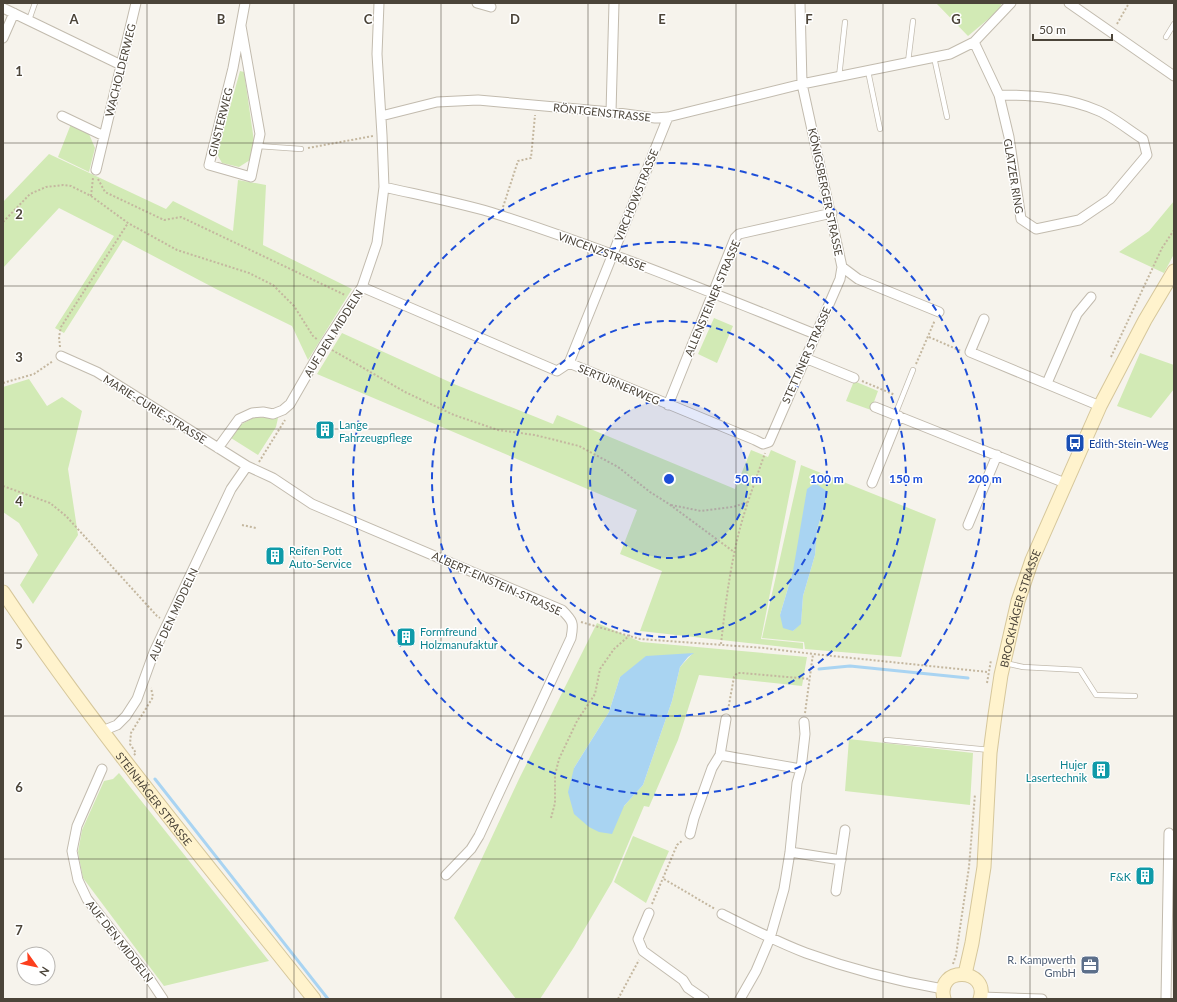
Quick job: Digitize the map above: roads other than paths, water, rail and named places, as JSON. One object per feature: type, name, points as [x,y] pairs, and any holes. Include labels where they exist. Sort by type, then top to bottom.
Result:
[{"type":"street","name":"WACHOLDERWEG","points":[[96,170],[136,3]]},
{"type":"street","name":"GINSTERWEG","points":[[241,26],[260,134],[251,177],[209,165],[234,68],[241,26],[245,3]]},
{"type":"street","name":"AUF DEN MIDDELN","points":[[218,448],[239,419],[252,413],[264,412],[273,414],[283,410],[290,404],[324,345],[362,286],[377,243],[384,187],[377,54],[379,3]]},
{"type":"street","points":[[477,3],[491,7]]},
{"type":"street","points":[[611,112],[614,3]]},
{"type":"street","name":"KÖNIGSBERGER STRASSE","points":[[800,3],[802,84],[832,214],[842,267],[858,279],[939,312]]},
{"type":"street","name":"RÖNTGENSTRASSE","points":[[381,116],[437,102],[478,100],[611,112],[655,118],[668,117],[802,84],[950,54],[974,42],[1011,3]]},
{"type":"street","points":[[1069,3],[1174,76]]},
{"type":"street","points":[[3,8],[122,65]]},
{"type":"street","points":[[3,38],[14,13]]},
{"type":"street","name":"GLATZER RING","points":[[974,42],[999,95],[1009,138],[1021,219],[1036,229],[1079,220],[1110,199],[1147,155],[1143,139],[1099,111],[1061,99],[1033,95],[999,95]]},
{"type":"street","points":[[62,116],[104,136]]},
{"type":"street","name":"VIRCHOWSTRASSE","points":[[569,363],[668,117]]},
{"type":"street","name":"VINCENZSTRASSE","points":[[384,187],[500,216],[584,243],[815,334]]},
{"type":"street","name":"ALLENSTEINER STRASSE","points":[[668,405],[735,238],[740,234],[832,214]]},
{"type":"street","name":"STETTINER STRASSE","points":[[769,442],[840,279],[842,267]]},
{"type":"street","name":"BROCKHÄGER STRASSE","points":[[965,974],[972,943],[984,867],[996,667],[1032,560],[1065,483],[1100,406],[1145,320],[1174,271]]},
{"type":"street","name":"SERTÜRNERWEG","points":[[362,286],[558,371],[569,363],[763,444],[769,442]]},
{"type":"street","points":[[1047,383],[1077,314],[1090,297]]},
{"type":"street","points":[[984,319],[970,352],[1100,406]]},
{"type":"street","name":"MARIE-CURIE-STRASSE","points":[[61,356],[98,372],[246,466]]},
{"type":"street","points":[[805,358],[854,378]]},
{"type":"street","points":[[875,407],[1065,483]]},
{"type":"street","points":[[872,483],[897,416]]},
{"type":"street","points":[[968,525],[998,455]]},
{"type":"street","name":"AUF DEN MIDDELN","points":[[102,731],[117,725],[126,716],[137,699],[154,652],[231,489],[246,466]]},
{"type":"street","name":"ALBERT-EINSTEIN-STRASSE","points":[[246,466],[273,478],[312,504],[562,610],[572,619],[574,625],[571,638],[479,836],[471,849],[446,875]]},
{"type":"street","name":"STEINHÄGER STRASSE","points":[[3,592],[102,731],[314,999]]},
{"type":"street","points":[[690,834],[694,818],[710,775],[720,755],[726,719]]},
{"type":"street","points":[[740,999],[756,971],[770,938],[784,889],[790,852],[797,782],[801,769],[805,734],[804,722]]},
{"type":"street","points":[[720,755],[758,763],[765,762],[801,769]]},
{"type":"street","name":"AUF DEN MIDDELN","points":[[102,769],[77,826],[72,851],[78,880],[87,899],[149,978],[163,999]]},
{"type":"street","points":[[836,891],[845,830]]},
{"type":"street","points":[[1166,999],[1169,833]]},
{"type":"street","points":[[790,852],[841,860]]},
{"type":"street","points":[[649,912],[638,939],[644,951],[683,980],[688,988],[704,999]]},
{"type":"street","points":[[722,914],[770,938],[806,953],[908,982],[943,994],[949,979],[960,974],[965,974],[976,980],[979,985],[980,998],[1042,999]]},
{"type":"lane","points":[[29,20],[35,3]]},
{"type":"lane","points":[[908,62],[912,20]]},
{"type":"lane","points":[[839,77],[845,22]]},
{"type":"lane","points":[[1166,37],[1174,24]]},
{"type":"lane","points":[[934,57],[947,117]]},
{"type":"lane","points":[[868,71],[880,130]]},
{"type":"lane","points":[[258,146],[301,149]]},
{"type":"lane","points":[[897,416],[913,370]]},
{"type":"lane","points":[[996,667],[1080,670],[1096,695],[1135,696]]},
{"type":"lane","points":[[886,740],[990,750]]},
{"type":"water","points":[[815,483],[828,492],[817,530],[815,555],[803,596],[801,624],[793,631],[783,628],[780,615],[793,571],[807,489]]},
{"type":"water","points":[[694,653],[688,657],[680,667],[672,701],[643,785],[624,806],[612,834],[599,832],[589,827],[574,814],[568,792],[574,768],[609,712],[620,677],[646,656]]},
{"type":"waterway","points":[[819,669],[850,666],[968,678]]},
{"type":"waterway","points":[[155,779],[328,999]]},
{"type":"place","name":"Lange Fahrzeugpflege","points":[[325,430]]},
{"type":"place","name":"Edith-Stein-Weg","points":[[1075,443]]},
{"type":"place","name":"Reifen Pott Auto-Service","points":[[275,556]]},
{"type":"place","name":"Formfreund Holzmanufaktur","points":[[406,637]]},
{"type":"place","name":"Hujer Lasertechnik","points":[[1101,770]]},
{"type":"place","name":"F&K","points":[[1145,876]]},
{"type":"place","name":"R. Kampwerth GmbH","points":[[1090,965]]}]
